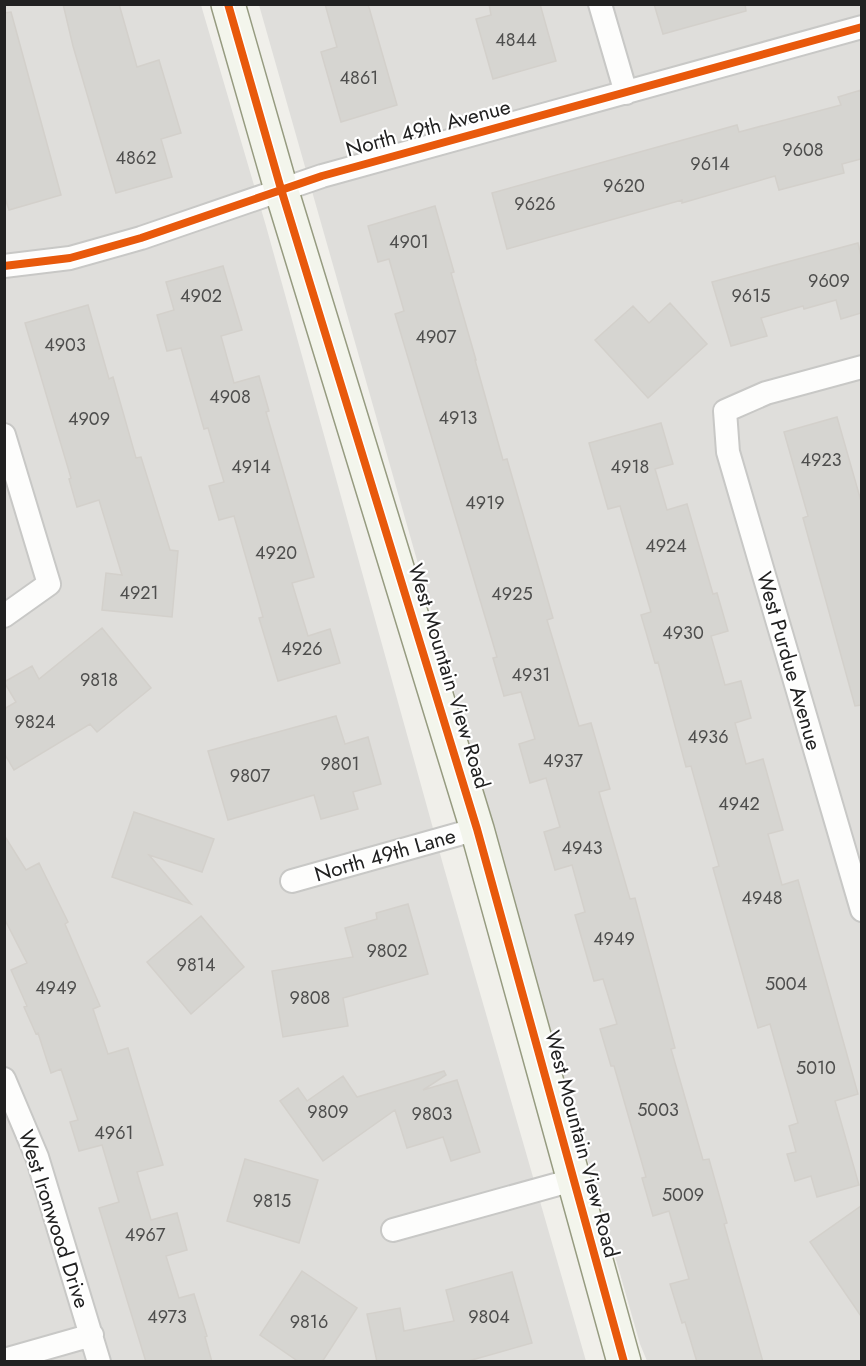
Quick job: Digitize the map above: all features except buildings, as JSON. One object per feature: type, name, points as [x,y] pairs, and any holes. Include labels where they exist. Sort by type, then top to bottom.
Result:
[{"type":"street","name":"West Mountain View Road","points":[[228,4],[281,189],[477,829],[624,1362]]},
{"type":"street","points":[[600,4],[626,93]]},
{"type":"street","name":"North 49th Avenue","points":[[4,266],[70,258],[141,238],[322,176],[861,27]]},
{"type":"street","name":"West Purdue Avenue","points":[[861,367],[766,393],[725,411],[728,452],[861,910]]},
{"type":"street","points":[[4,435],[49,584],[4,616]]},
{"type":"street","name":"North 49th Lane","points":[[292,880],[477,829]]},
{"type":"street","name":"West Ironwood Drive","points":[[4,1079],[37,1157],[99,1362]]},
{"type":"street","points":[[393,1230],[573,1180]]},
{"type":"street","points":[[4,1360],[92,1335]]},
{"type":"shaded area","points":[[5,5],[201,5],[266,226],[444,868],[586,1361],[5,1362]]},
{"type":"shaded area","points":[[259,5],[861,5],[861,1361],[647,1361],[640,1344]]},
{"type":"cycle path","points":[[228,4],[281,189],[477,829],[624,1362]]},
{"type":"cycle path","points":[[4,266],[70,258],[141,238],[322,176],[862,27]]}]
